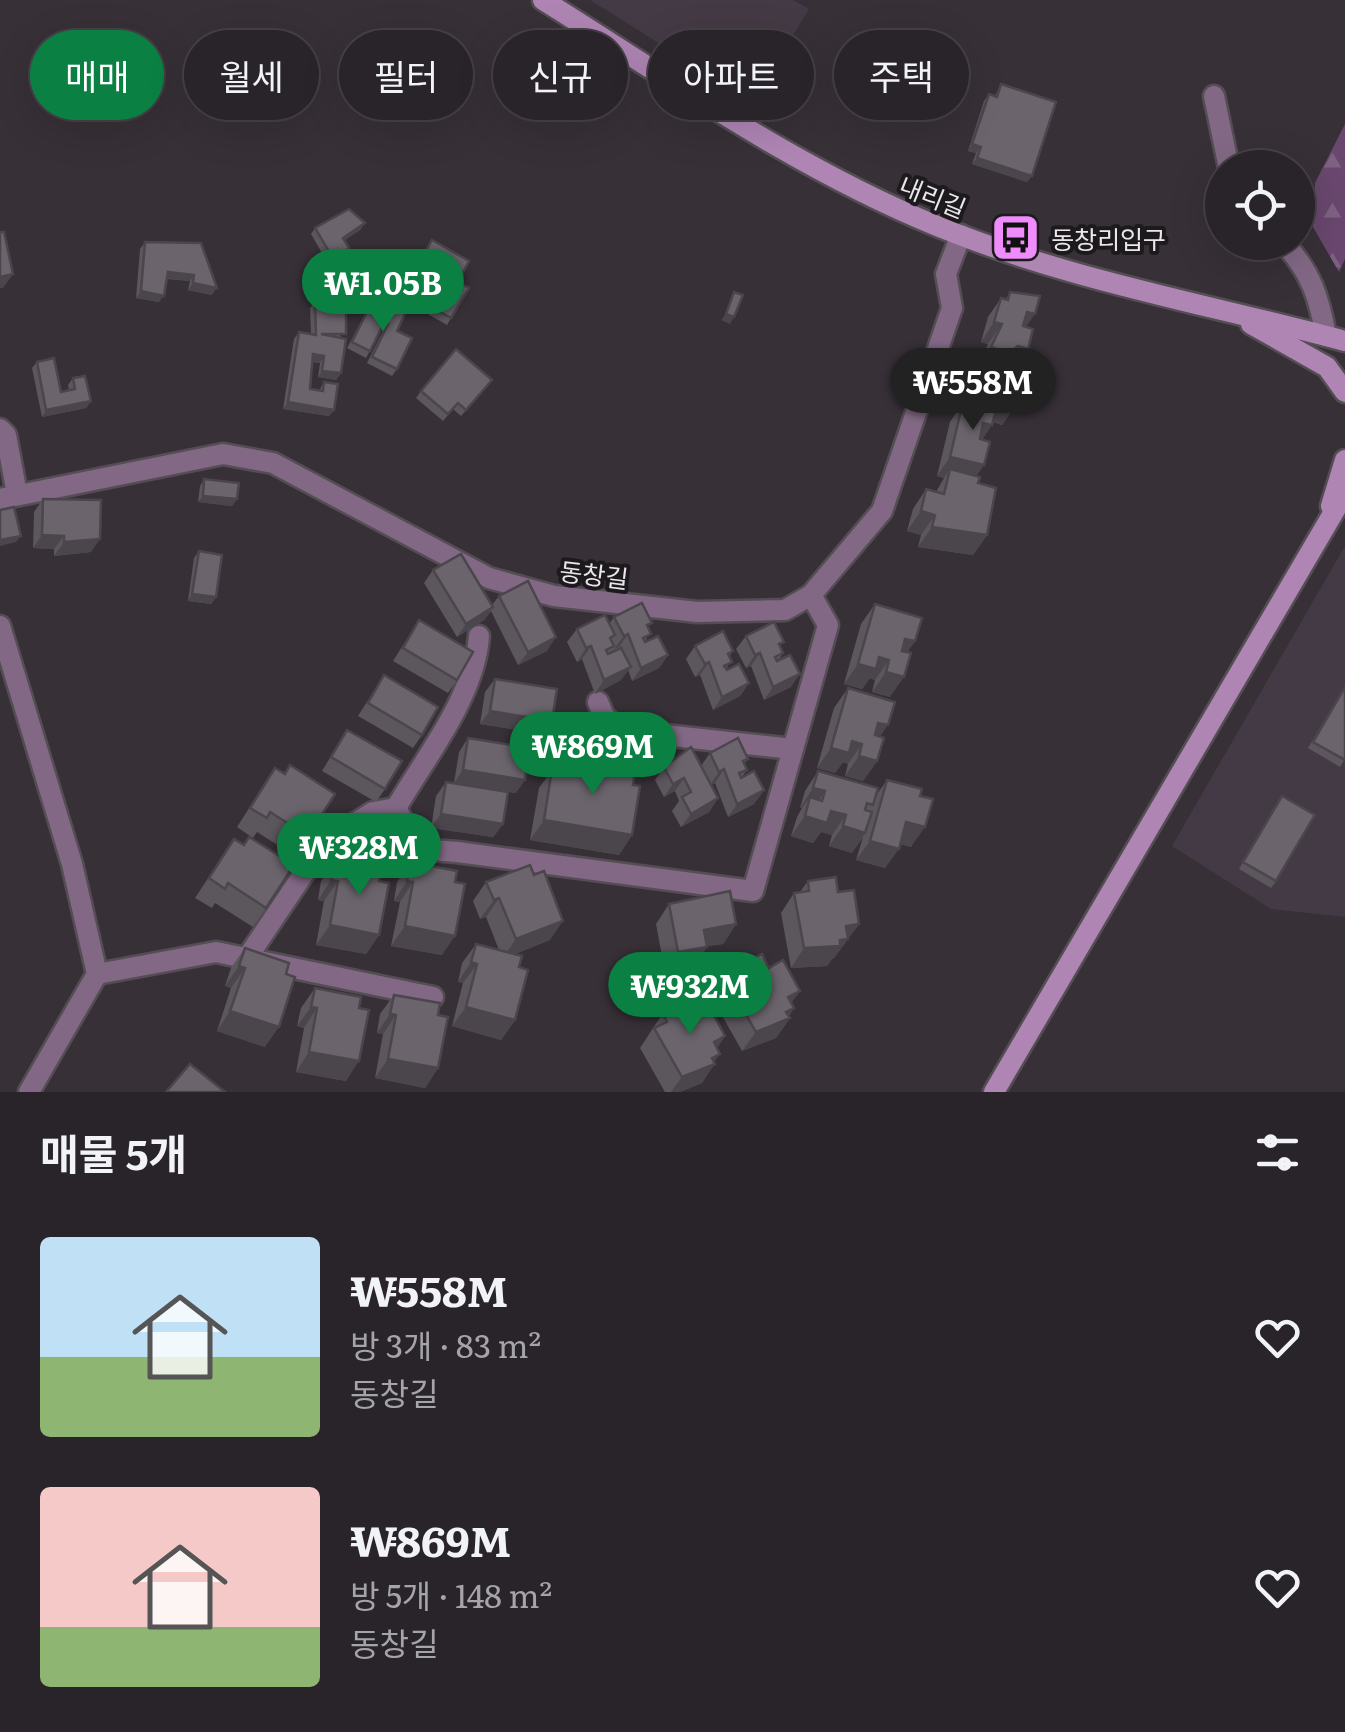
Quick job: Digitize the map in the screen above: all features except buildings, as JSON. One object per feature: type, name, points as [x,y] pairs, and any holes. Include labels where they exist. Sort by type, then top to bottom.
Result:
[{"type":"street","name":"내리길","points":[[543,0],[807,164],[868,196],[961,235],[1074,274],[1336,338]]},
{"type":"street","points":[[1214,96],[1225,150]]},
{"type":"street","name":"동창길","points":[[9,496],[222,454],[273,462],[489,578],[554,596],[753,614],[785,610],[811,595],[882,511],[952,308],[946,274],[961,235]]},
{"type":"street","points":[[1297,260],[1318,290],[1336,338]]},
{"type":"street","points":[[1228,311],[1327,368],[1345,392]]},
{"type":"street","points":[[0,429],[6,435],[9,496]]},
{"type":"street","points":[[1325,527],[1345,460]]},
{"type":"street","points":[[994,1092],[1345,493]]},
{"type":"street","points":[[1325,527],[1345,506]]},
{"type":"street","points":[[325,842],[417,848],[752,891],[828,625],[811,595]]},
{"type":"street","points":[[0,626],[72,864],[97,974],[28,1092]]},
{"type":"street","points":[[396,808],[454,708],[478,653],[479,636]]},
{"type":"street","points":[[598,702],[619,730],[793,749]]},
{"type":"street","points":[[396,808],[417,848]]},
{"type":"street","points":[[246,958],[325,842],[373,812],[396,808]]},
{"type":"street","points":[[97,974],[216,952],[433,997]]},
{"type":"shaded area","points":[[590,0],[793,0],[809,9],[796,30],[648,30],[648,36]]},
{"type":"shaded area","points":[[1345,546],[1345,917],[1271,909],[1172,846]]},
{"type":"green space","points":[[1345,124],[1345,259],[1339,272],[1315,230],[1315,183]]},
{"type":"place","name":"동창리입구","points":[[1016,238]]}]
